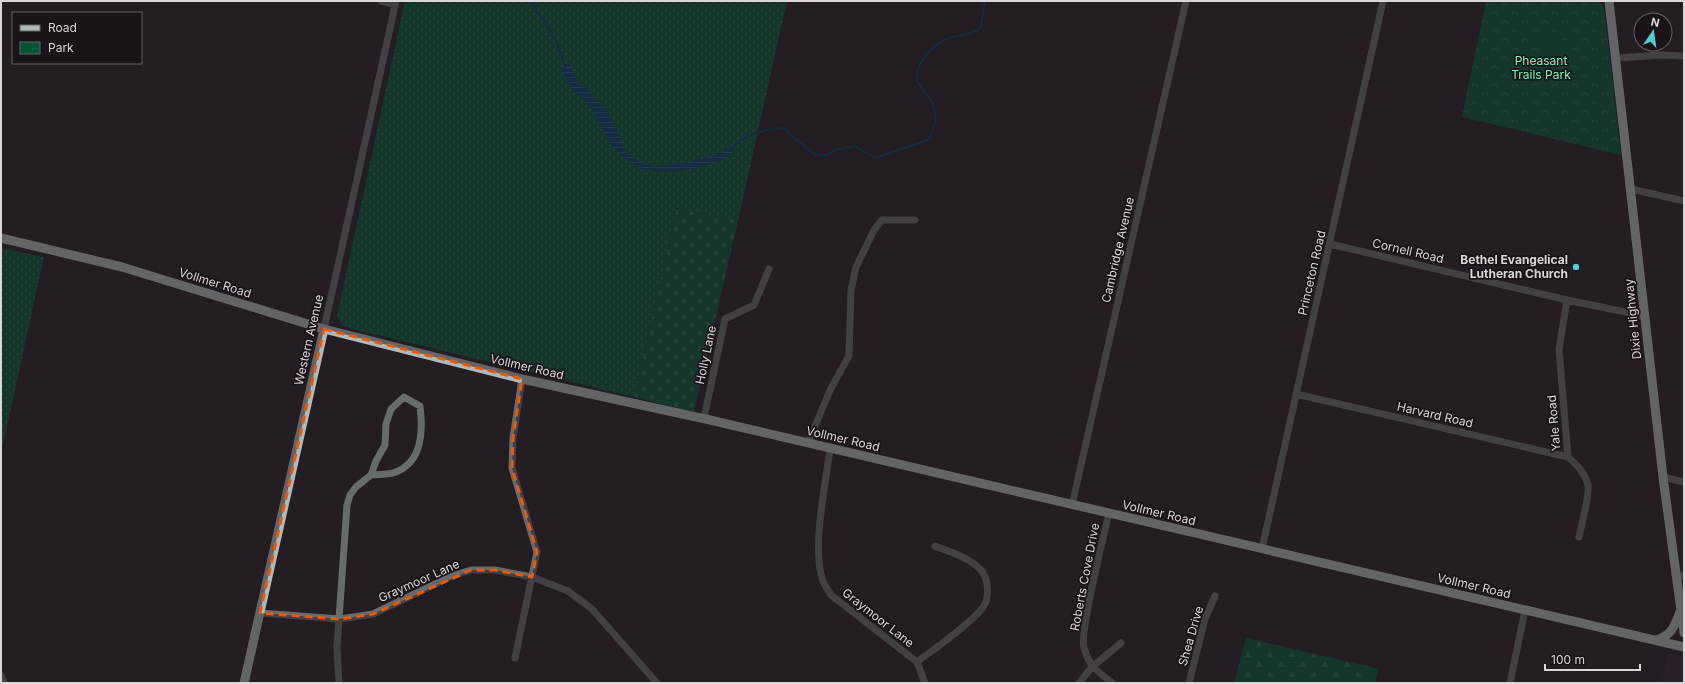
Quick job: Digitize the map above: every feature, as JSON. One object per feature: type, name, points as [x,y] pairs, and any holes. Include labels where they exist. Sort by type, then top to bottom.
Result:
[{"type":"main road","name":"Dixie Highway","points":[[1610,1],[1664,477],[1680,575],[1680,611],[1684,633]]},
{"type":"main road","name":"Vollmer Road","points":[[1,238],[122,267],[324,329],[522,379],[704,418],[1684,647]]},
{"type":"main road","name":"Western Avenue","points":[[244,683],[324,329]]},
{"type":"main road","points":[[1654,640],[1666,637],[1674,628],[1680,611]]},
{"type":"street","points":[[381,1],[395,3]]},
{"type":"street","name":"Cambridge Avenue","points":[[1072,505],[1186,1]]},
{"type":"street","name":"Princeton Road","points":[[1262,549],[1383,1]]},
{"type":"street","name":"Western Avenue","points":[[324,329],[395,3]]},
{"type":"street","points":[[1617,58],[1660,55],[1684,56]]},
{"type":"street","points":[[1631,189],[1684,201]]},
{"type":"street","points":[[808,443],[831,388],[849,356],[851,290],[856,267],[874,230],[882,220],[915,220]]},
{"type":"street","name":"Cornell Road","points":[[1330,244],[1567,300],[1645,316]]},
{"type":"street","name":"Holly Lane","points":[[704,418],[725,319],[754,305],[769,269]]},
{"type":"street","name":"Yale Road","points":[[1567,300],[1559,349],[1568,457],[1577,465],[1589,486],[1579,537]]},
{"type":"street","points":[[515,658],[537,552],[512,468],[514,430],[522,379]]},
{"type":"street","name":"Harvard Road","points":[[1296,394],[1568,457]]},
{"type":"street","points":[[339,683],[337,647],[340,619],[344,529],[347,504],[350,495],[356,487],[371,475],[376,461],[385,445],[386,424],[391,409],[404,397],[420,406],[422,428],[416,455],[410,464],[395,473],[371,475]]},
{"type":"street","name":"Graymoor Lane","points":[[830,448],[819,546],[820,568],[823,582],[831,595],[917,662],[925,683]]},
{"type":"street","points":[[1664,477],[1684,482]]},
{"type":"street","name":"Roberts Cove Drive","points":[[1109,513],[1083,646],[1092,667],[1112,683]]},
{"type":"street","name":"Graymoor Lane","points":[[917,662],[964,627],[986,603],[988,585],[982,570],[965,558],[935,546]]},
{"type":"street","name":"Graymoor Lane","points":[[260,613],[340,619],[373,614],[452,576],[471,570],[495,570],[532,577],[568,591],[592,609],[657,683]]},
{"type":"street","name":"Shea Drive","points":[[1189,683],[1205,619],[1215,596]]},
{"type":"street","points":[[1510,683],[1525,610]]},
{"type":"street","points":[[1079,683],[1092,667],[1121,642]]},
{"type":"street","points":[[1,675],[4,683]]},
{"type":"highlighted area","points":[[324,329],[522,379],[513,438],[512,468],[537,552],[532,577],[495,570],[471,570],[373,614],[340,619],[260,613]]},
{"type":"shaded area","points":[[1668,652],[1682,656],[1684,659],[1684,683],[1661,683]]},
{"type":"green space","points":[[405,1],[787,1],[738,221],[677,208],[634,397],[348,328],[342,325],[337,316]]},
{"type":"green space","name":"Pheasant Trails Park","points":[[1486,1],[1600,2],[1604,8],[1621,155],[1462,117]]},
{"type":"green space","points":[[1530,33],[1574,43],[1567,76],[1537,69],[1541,49],[1527,46]]},
{"type":"green space","points":[[677,208],[738,221],[694,412],[634,397]]},
{"type":"green space","points":[[1,248],[44,257],[1,454]]},
{"type":"green space","points":[[1246,638],[1379,669],[1375,683],[1234,683]]},
{"type":"water","points":[[569,63],[579,83],[588,89],[608,111],[618,131],[623,150],[642,164],[652,166],[687,163],[722,152],[730,145],[735,150],[725,159],[683,171],[672,172],[641,170],[615,150],[597,121],[593,109],[580,96],[573,92],[561,69]]},
{"type":"waterway","points":[[531,1],[554,38],[560,50],[565,67]]},
{"type":"waterway","points":[[731,149],[749,136],[778,128],[785,128],[793,137],[814,154],[824,156],[838,149],[855,146],[875,158],[928,140],[935,124],[935,113],[932,102],[917,80],[919,67],[930,50],[941,42],[978,30],[981,27],[985,1]]},
{"type":"place","name":"Bethel Evangelical Lutheran Church","points":[[1576,267]]}]
